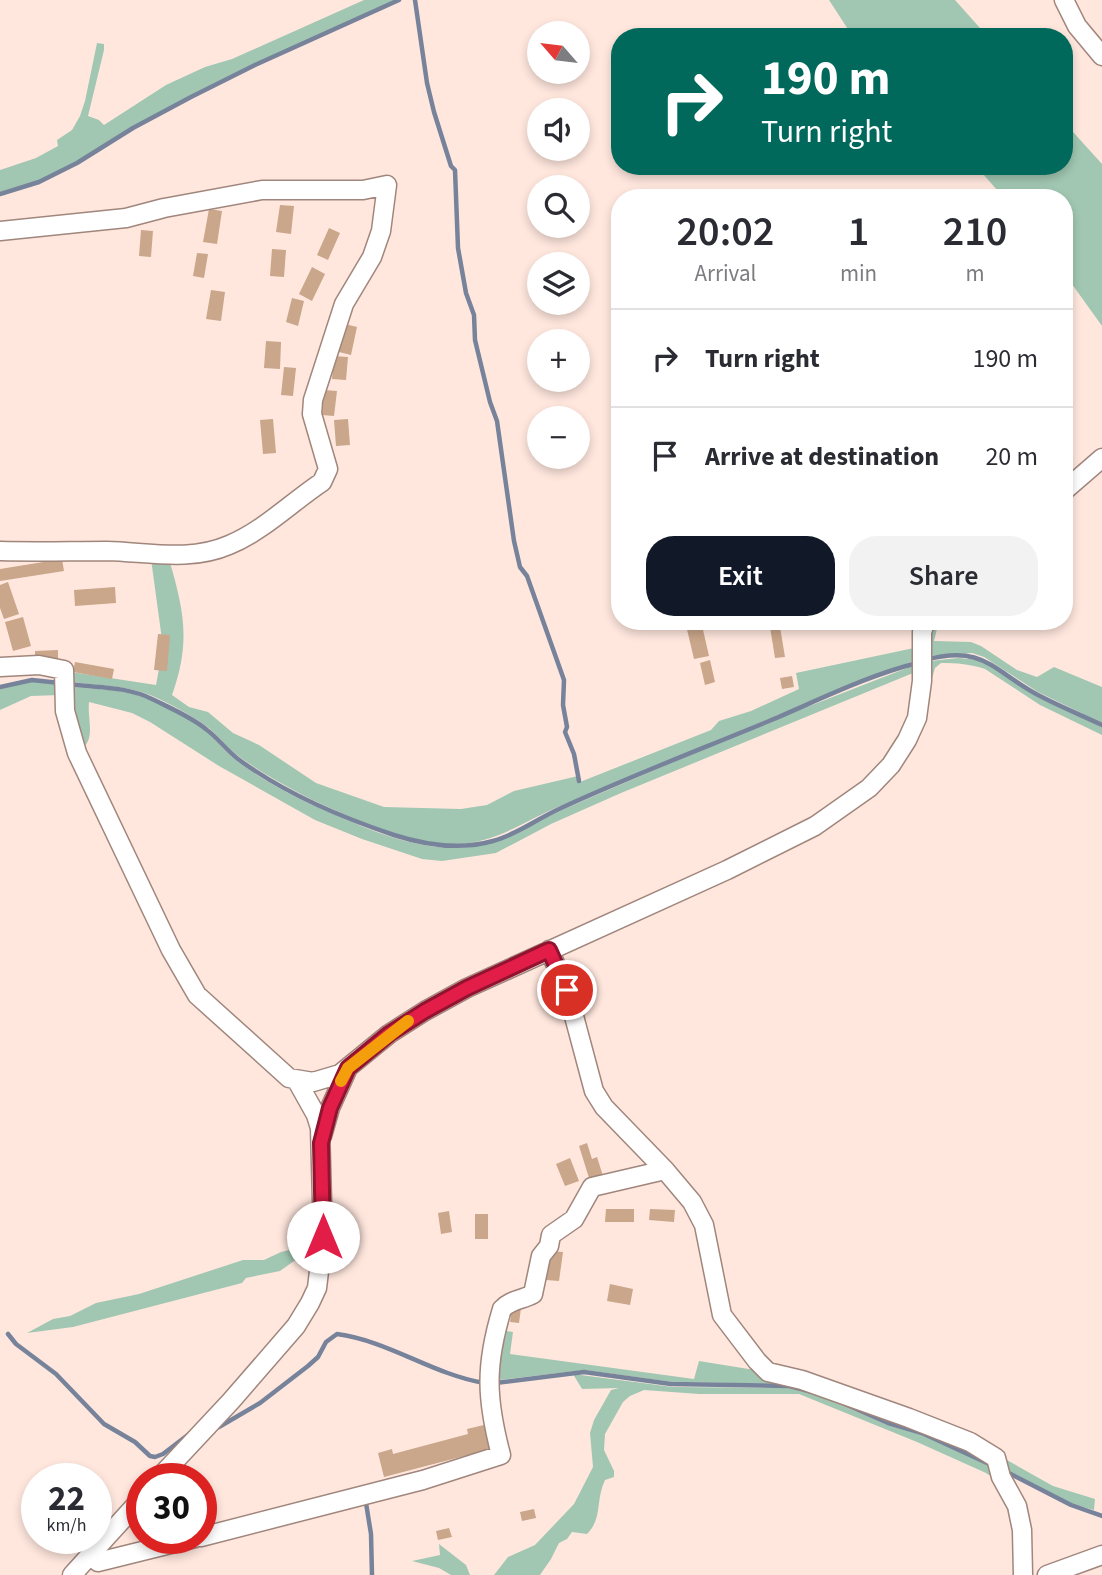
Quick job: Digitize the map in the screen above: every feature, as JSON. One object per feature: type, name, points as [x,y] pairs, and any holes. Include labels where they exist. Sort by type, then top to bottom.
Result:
[{"type":"street","points":[[1064,0],[1077,26],[1102,57]]},
{"type":"street","points":[[0,231],[126,219],[164,208],[262,191],[363,190],[387,185],[381,230],[372,257],[344,304],[313,400],[312,414],[328,469],[322,482],[246,538],[226,547],[194,554],[0,551]]},
{"type":"street","points":[[1073,483],[1102,458]]},
{"type":"street","points":[[0,667],[39,664],[64,670],[69,731],[85,774],[186,976],[210,1008],[289,1078],[297,1081],[321,1081],[340,1074],[389,1034],[467,988],[727,870],[815,826],[869,788],[891,765],[913,728],[920,707],[923,630]]},
{"type":"street","points":[[549,950],[567,990],[594,1091],[604,1107],[692,1202],[704,1225],[722,1315],[757,1362],[768,1372],[802,1380],[909,1418],[970,1443],[996,1458],[1001,1477],[1017,1506],[1022,1530],[1023,1575]]},
{"type":"street","points":[[321,1143],[330,1108],[348,1068]]},
{"type":"street","points":[[174,1463],[296,1326],[317,1288],[323,1247],[320,1128],[316,1115],[297,1081]]},
{"type":"street","points":[[217,1533],[423,1480],[501,1455],[489,1399],[488,1371],[502,1309],[508,1302],[523,1300],[533,1294],[541,1256],[549,1246],[551,1235],[575,1219],[592,1188],[665,1170]]},
{"type":"street","points":[[72,1575],[126,1516]]},
{"type":"street","points":[[90,1555],[98,1562],[130,1554]]},
{"type":"street","points":[[1047,1575],[1102,1555]]},
{"type":"green space","points":[[364,0],[395,0],[191,96],[38,181],[0,192],[0,170],[36,158],[58,146],[57,140],[72,130],[85,101],[97,43],[104,44],[104,50],[88,116],[104,125],[166,85],[205,67],[232,59]]},
{"type":"green space","points":[[829,0],[955,0],[980,28],[847,28]]},
{"type":"green space","points":[[1073,132],[1102,164],[1102,326],[1073,286],[1073,189],[996,189],[984,175],[1073,175]]},
{"type":"green space","points":[[151,559],[169,559],[182,611],[182,659],[172,695],[189,707],[208,712],[233,733],[259,745],[316,783],[384,807],[461,809],[487,805],[514,791],[578,776],[580,782],[711,730],[719,721],[751,711],[799,689],[796,673],[914,648],[916,660],[563,805],[511,830],[471,843],[442,843],[389,832],[309,798],[254,767],[205,725],[156,698],[131,689],[72,682],[71,672],[156,685],[163,647]]},
{"type":"green space","points":[[930,630],[937,630],[934,641],[971,642],[1017,670],[1037,677],[1054,667],[1102,687],[1102,723],[1038,692],[984,657],[972,653],[929,656]]},
{"type":"green space","points":[[958,658],[982,660],[1036,696],[1102,727],[1102,735],[1040,705],[985,669],[974,666],[941,663],[935,668],[928,692],[930,661]]},
{"type":"green space","points":[[915,665],[918,671],[621,793],[551,824],[496,853],[442,861],[422,859],[315,820],[132,713],[89,702],[90,735],[85,746],[79,751],[67,686],[120,691],[150,700],[193,722],[232,757],[304,801],[386,835],[427,846],[454,848],[484,845],[510,835],[694,754]]},
{"type":"green space","points":[[32,680],[60,684],[60,695],[31,696],[0,710],[0,689]]},
{"type":"green space","points":[[314,1244],[310,1258],[305,1262],[301,1256],[280,1271],[246,1278],[242,1283],[73,1327],[27,1333],[53,1319],[70,1316],[96,1303],[139,1294],[243,1260],[264,1260],[281,1252]]},
{"type":"green space","points":[[498,1330],[513,1332],[510,1354],[694,1379],[699,1361],[761,1371],[917,1425],[989,1461],[923,1431],[789,1384],[672,1382],[585,1370],[490,1381]]},
{"type":"green space","points":[[573,1374],[673,1387],[790,1388],[820,1396],[890,1426],[923,1435],[996,1469],[1000,1482],[917,1442],[799,1394],[699,1394],[644,1390],[623,1402],[605,1434],[604,1450],[614,1477],[605,1480],[592,1528],[587,1534],[572,1532],[567,1539],[559,1543],[540,1575],[494,1575],[508,1557],[535,1545],[574,1504],[593,1467],[590,1433],[594,1420],[611,1390],[619,1388],[582,1389]]},
{"type":"green space","points":[[998,1455],[1053,1486],[1095,1499],[1094,1510],[1072,1504],[1000,1466]]},
{"type":"green space","points":[[439,1544],[466,1565],[470,1575],[451,1575],[439,1568],[412,1561],[440,1555]]},
{"type":"building","points":[[280,205],[294,206],[291,234],[276,232]]},
{"type":"building","points":[[209,209],[222,211],[217,244],[203,242]]},
{"type":"building","points":[[329,228],[340,233],[328,260],[317,255]]},
{"type":"building","points":[[141,230],[153,231],[151,257],[139,256]]},
{"type":"building","points":[[272,249],[286,250],[284,277],[270,276]]},
{"type":"building","points":[[197,253],[208,254],[204,278],[193,276]]},
{"type":"building","points":[[312,267],[325,274],[312,301],[299,294]]},
{"type":"building","points":[[211,290],[225,292],[221,321],[206,319]]},
{"type":"building","points":[[292,298],[304,301],[298,326],[286,322]]},
{"type":"building","points":[[345,324],[357,327],[351,355],[339,352]]},
{"type":"building","points":[[266,341],[281,342],[280,369],[264,368]]},
{"type":"building","points":[[334,356],[348,357],[346,380],[332,379]]},
{"type":"building","points":[[284,367],[296,368],[293,396],[281,395]]},
{"type":"building","points":[[324,390],[337,391],[334,416],[322,415]]},
{"type":"building","points":[[273,419],[276,453],[263,454],[260,420]]},
{"type":"building","points":[[348,419],[350,445],[336,446],[334,420]]},
{"type":"building","points":[[62,559],[64,571],[0,581],[0,569]]},
{"type":"building","points":[[8,582],[19,614],[4,619],[0,608],[0,585]]},
{"type":"building","points":[[115,587],[116,603],[75,606],[74,590]]},
{"type":"building","points":[[23,617],[31,646],[13,651],[5,622]]},
{"type":"building","points":[[687,630],[703,630],[709,656],[694,659]]},
{"type":"building","points":[[770,630],[780,630],[785,657],[775,658]]},
{"type":"building","points":[[158,634],[170,635],[167,671],[154,670]]},
{"type":"building","points":[[58,650],[58,659],[35,661],[35,651]]},
{"type":"building","points":[[710,660],[715,682],[705,685],[700,663]]},
{"type":"building","points":[[75,662],[114,669],[112,679],[73,672]]},
{"type":"building","points":[[792,676],[794,687],[782,689],[780,678]]},
{"type":"building","points":[[587,1143],[592,1159],[597,1157],[603,1176],[590,1181],[579,1146]]},
{"type":"building","points":[[570,1158],[579,1181],[565,1186],[556,1164]]},
{"type":"building","points":[[606,1209],[634,1209],[634,1222],[605,1222]]},
{"type":"building","points":[[650,1209],[675,1210],[674,1222],[649,1220]]},
{"type":"building","points":[[449,1211],[452,1232],[441,1234],[438,1213]]},
{"type":"building","points":[[475,1214],[488,1214],[488,1239],[475,1239]]},
{"type":"building","points":[[550,1251],[563,1252],[559,1281],[546,1280]]},
{"type":"building","points":[[610,1284],[633,1289],[630,1305],[607,1301]]},
{"type":"building","points":[[512,1307],[521,1308],[519,1323],[510,1322]]},
{"type":"building","points":[[484,1425],[491,1449],[384,1477],[378,1453],[392,1449],[393,1454],[468,1434],[467,1429]]},
{"type":"building","points":[[534,1509],[536,1518],[522,1521],[520,1512]]},
{"type":"building","points":[[449,1528],[452,1537],[438,1540],[436,1531]]},
{"type":"waterway","points":[[0,194],[39,182],[191,97],[399,0]]},
{"type":"waterway","points":[[415,0],[427,83],[451,166],[455,170],[458,248],[466,293],[474,315],[475,340],[497,421],[514,541],[520,567],[527,576],[564,680],[565,732],[574,754],[579,781]]},
{"type":"waterway","points":[[925,660],[961,655],[975,658],[998,669],[1038,695],[1102,725]]},
{"type":"waterway","points":[[69,684],[142,695],[195,721],[256,771],[313,803],[394,835],[431,844],[456,846],[481,844],[502,838],[559,809],[637,775],[860,682],[917,663]]},
{"type":"waterway","points":[[0,687],[32,680],[60,683]]},
{"type":"waterway","points":[[8,1334],[16,1344],[56,1374],[104,1424],[135,1442],[150,1456],[163,1454],[193,1431]]},
{"type":"waterway","points":[[219,1427],[260,1403],[308,1366],[318,1357],[326,1342],[337,1334],[375,1343],[446,1373],[484,1383]]},
{"type":"waterway","points":[[495,1383],[584,1372],[671,1384],[789,1386],[809,1391]]},
{"type":"waterway","points":[[840,1402],[888,1423],[922,1433],[987,1463]]},
{"type":"waterway","points":[[1005,1471],[1071,1505],[1102,1516]]},
{"type":"waterway","points":[[363,1503],[366,1503],[371,1534],[372,1575]]},
{"type":"slow traffic","points":[[341,1081],[348,1068],[408,1021]]},
{"type":"route","points":[[323,1237],[321,1143],[337,1088],[348,1068],[389,1034],[425,1011],[549,950],[567,990]]}]
